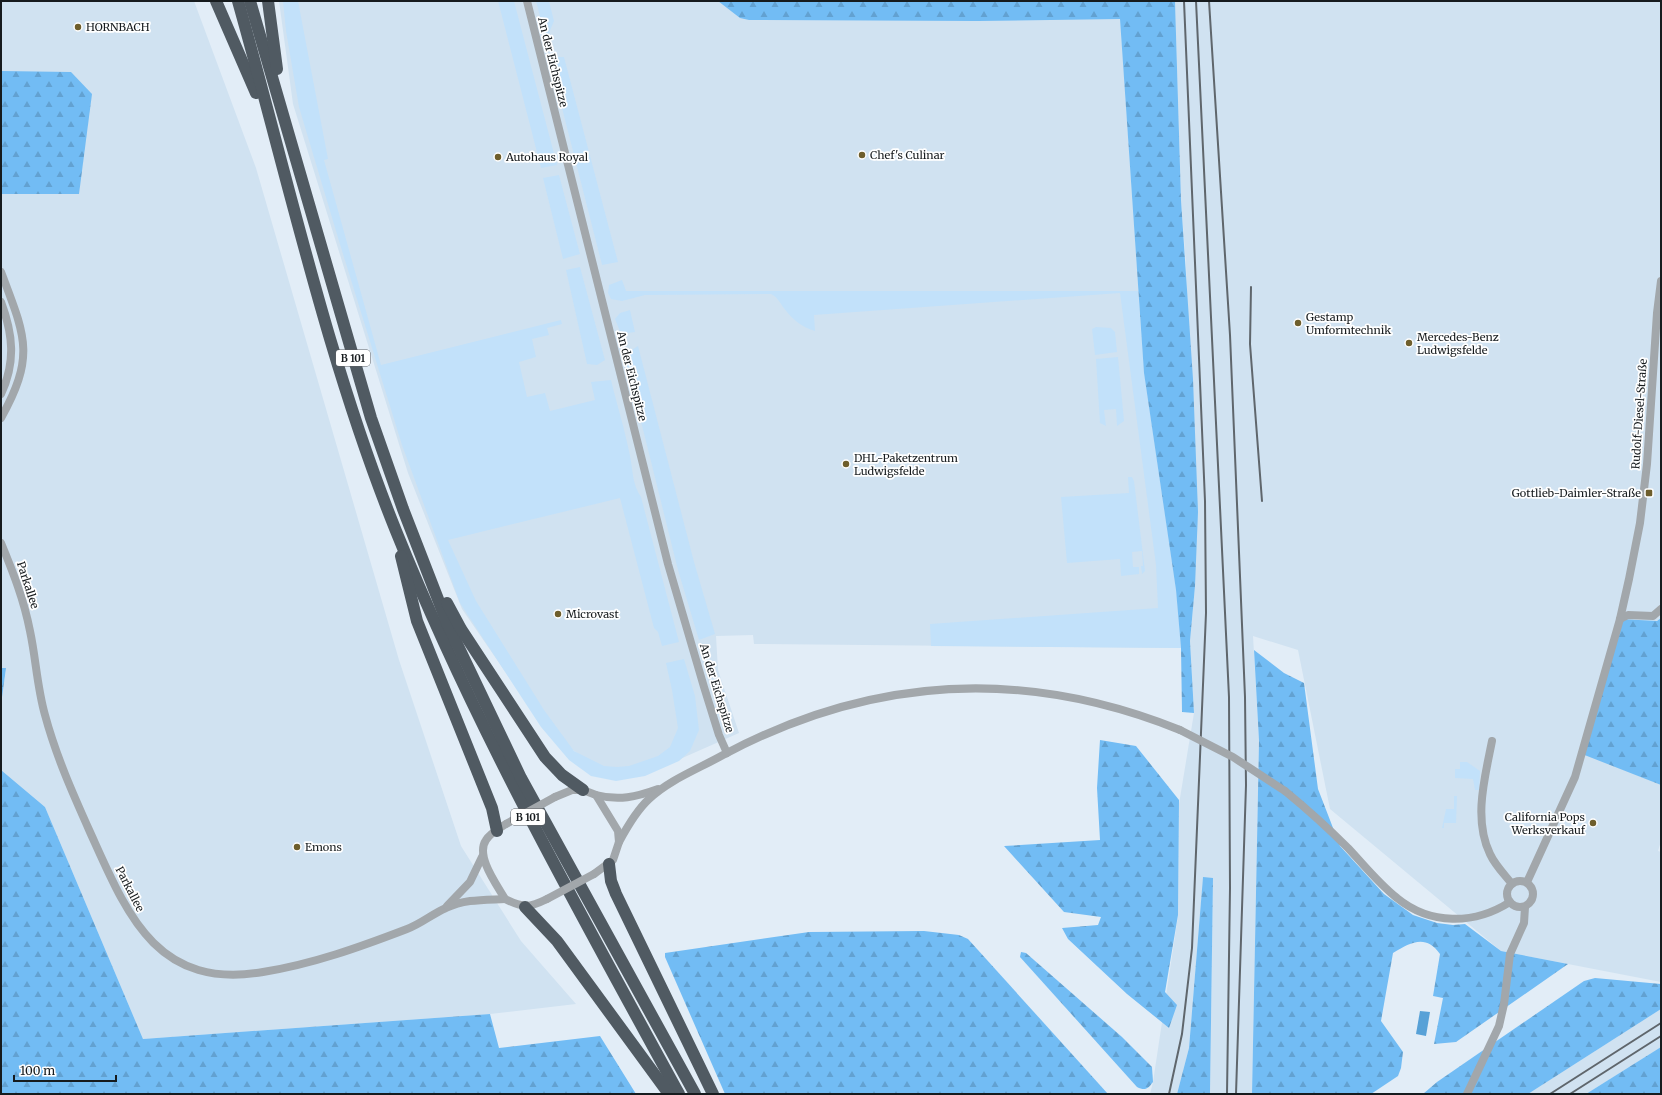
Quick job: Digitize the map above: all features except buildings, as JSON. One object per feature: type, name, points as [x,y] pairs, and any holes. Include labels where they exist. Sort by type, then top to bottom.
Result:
[{"type":"highway","points":[[216,1],[258,99],[288,188]]},
{"type":"highway","name":"B 101","points":[[238,1],[288,188],[340,368],[367,452],[396,531],[439,632],[493,749],[536,832],[679,1094]]},
{"type":"highway","name":"B 101","points":[[250,1],[371,418],[418,546],[465,662],[521,778],[695,1094]]},
{"type":"highway","points":[[268,1],[274,54],[295,159]]},
{"type":"highway","points":[[396,531],[407,586],[417,621],[501,827]]},
{"type":"highway","points":[[418,546],[461,629],[545,757],[562,775],[583,790]]},
{"type":"highway","points":[[609,864],[611,881],[616,894],[713,1094]]},
{"type":"highway","points":[[525,907],[557,941],[669,1094]]},
{"type":"street","name":"An der Eichspitze","points":[[527,1],[668,564],[704,687],[719,735],[727,753]]},
{"type":"street","points":[[1,272],[20,324],[24,351],[19,381],[1,418]]},
{"type":"street","name":"Rudolf-Diesel-Straße","points":[[1620,619],[1640,523],[1647,464],[1657,313],[1661,281]]},
{"type":"street","points":[[1,302],[10,328],[12,346],[11,364],[1,394]]},
{"type":"street","name":"Parkallee","points":[[1,543],[22,598],[30,630],[40,696],[58,757],[120,897],[134,922],[162,952],[180,963],[200,971],[228,975],[260,973],[315,961],[389,936],[412,927],[445,908]]},
{"type":"street","points":[[1527,882],[1575,777],[1620,619],[1628,615],[1653,616],[1661,609]]},
{"type":"street","points":[[445,908],[474,900],[505,900],[525,907],[536,905],[594,874],[609,864],[615,855],[619,842],[630,822],[648,799],[667,786],[727,753],[788,724],[832,709],[884,696],[946,689],[1000,689],[1065,696],[1127,711],[1180,730],[1233,757],[1285,791],[1335,835],[1391,893],[1414,910],[1438,918],[1465,919],[1486,914],[1510,902]]},
{"type":"street","points":[[1492,741],[1487,765],[1482,807],[1483,829],[1490,854],[1512,884]]},
{"type":"street","points":[[445,908],[470,882],[482,857],[483,845],[486,838],[501,827],[555,797],[572,790],[583,790],[596,795],[611,798],[628,798],[667,786]]},
{"type":"street","points":[[596,795],[618,831],[619,842]]},
{"type":"street","points":[[482,857],[505,900]]},
{"type":"street","points":[[1519,881],[1527,882],[1533,888],[1534,896],[1531,903],[1525,907],[1516,907],[1510,902],[1507,890],[1512,884],[1519,881]]},
{"type":"street","points":[[1467,1094],[1499,1026],[1504,1004],[1510,954],[1524,923],[1525,907]]},
{"type":"shaded area","points":[[1,1],[194,1],[256,168],[399,660],[461,846],[521,941],[576,1004],[490,1014],[143,1039],[45,807],[1,770],[1,705],[6,669],[1,668]]},
{"type":"shaded area","points":[[279,1],[1119,1],[1144,373],[1176,590],[1181,648],[754,644],[753,635],[716,636],[718,670],[739,733],[671,763],[614,779],[546,731],[462,609],[408,473],[293,104]]},
{"type":"shaded area","points":[[283,1],[298,1],[328,159],[324,160],[381,365],[561,320],[562,324],[547,328],[549,335],[532,339],[536,357],[519,362],[527,397],[545,393],[550,411],[595,400],[591,382],[611,380],[628,446],[634,482],[641,497],[679,642],[662,646],[658,632],[654,628],[620,498],[448,540],[476,601],[544,710],[574,751],[604,766],[617,767],[629,766],[658,756],[670,747],[678,728],[666,663],[684,659],[695,696],[699,730],[690,751],[679,761],[645,776],[616,781],[591,776],[569,760],[541,727],[460,603],[402,445],[299,107],[286,31]]},
{"type":"shaded area","points":[[498,1],[514,1],[557,165],[541,168]]},
{"type":"shaded area","points":[[536,1],[549,1],[554,21],[546,40]]},
{"type":"shaded area","points":[[1175,1],[1661,1],[1661,618],[1657,621],[1582,753],[1661,785],[1661,841],[1658,851],[1661,852],[1661,982],[1501,951],[1330,809],[1298,650],[1253,636],[1259,741],[1252,1094],[1210,1094],[1213,878],[1203,878],[1189,1048],[1177,1094],[1150,1094],[1178,916],[1179,804],[1194,713],[1190,641],[1195,586],[1186,265],[1181,200]]},
{"type":"shaded area","points":[[549,57],[564,57],[618,262],[602,265]]},
{"type":"shaded area","points":[[559,175],[580,254],[563,259],[543,178]]},
{"type":"shaded area","points":[[580,267],[605,360],[597,365],[587,364],[566,270]]},
{"type":"shaded area","points":[[622,280],[626,291],[1138,291],[1144,373],[1176,590],[1181,648],[931,646],[930,624],[1158,608],[1156,565],[1120,293],[814,315],[815,331],[805,327],[793,319],[771,294],[645,295],[622,301],[611,299],[608,293],[609,285]]},
{"type":"shaded area","points":[[630,310],[635,332],[621,334],[615,319],[620,313]]},
{"type":"shaded area","points":[[1096,327],[1111,328],[1115,332],[1117,352],[1095,355],[1092,329]]},
{"type":"shaded area","points":[[638,346],[694,562],[715,634],[699,640],[678,570],[627,365],[626,354]]},
{"type":"shaded area","points":[[1118,357],[1124,421],[1117,426],[1116,409],[1104,410],[1106,426],[1100,423],[1096,359]]},
{"type":"shaded area","points":[[1128,477],[1132,477],[1134,481],[1145,571],[1142,574],[1142,551],[1132,552],[1133,567],[1139,567],[1139,574],[1121,576],[1120,559],[1067,563],[1061,497],[1129,493]]},
{"type":"shaded area","points":[[1460,762],[1467,762],[1480,771],[1479,790],[1475,790],[1473,779],[1455,778],[1455,769],[1460,769]]},
{"type":"shaded area","points":[[1454,796],[1457,796],[1456,823],[1444,823],[1444,828],[1442,828],[1446,809],[1454,809]]},
{"type":"shaded area","points":[[1661,1009],[1661,1047],[1586,1094],[1528,1094]]},
{"type":"shaded area","points":[[1420,1011],[1430,1012],[1426,1036],[1416,1034]]},
{"type":"green space","points":[[718,1],[1175,1],[1181,200],[1193,379],[1198,512],[1195,586],[1190,641],[1194,713],[1182,712],[1181,648],[1176,590],[1144,373],[1120,19],[978,21],[749,20],[740,18]]},
{"type":"green space","points":[[1,71],[71,72],[92,94],[79,194],[1,194]]},
{"type":"green space","points":[[1661,618],[1661,785],[1582,754],[1620,619],[1657,621]]},
{"type":"green space","points":[[1254,650],[1284,673],[1304,683],[1318,789],[1340,846],[1384,894],[1413,915],[1437,923],[1453,925],[1465,924],[1501,951],[1568,964],[1456,1042],[1434,1044],[1443,998],[1433,996],[1440,954],[1435,948],[1424,942],[1412,943],[1393,953],[1381,1021],[1403,1052],[1401,1068],[1398,1076],[1371,1094],[1252,1094],[1259,741]]},
{"type":"green space","points":[[1,668],[6,668],[1,705]]},
{"type":"green space","points":[[1100,740],[1136,746],[1179,800],[1178,915],[1165,992],[1177,1005],[1169,1028],[1127,994],[1068,939],[1062,928],[1098,925],[1101,917],[1064,912],[1004,846],[1100,840],[1097,788]]},
{"type":"green space","points":[[1,770],[45,807],[143,1039],[490,1014],[499,1048],[600,1036],[636,1094],[1,1094]]},
{"type":"green space","points":[[1203,877],[1213,878],[1210,1094],[1177,1094],[1189,1048]]},
{"type":"green space","points":[[924,931],[959,935],[968,939],[1108,1094],[725,1094],[665,957],[665,953],[809,932]]},
{"type":"green space","points":[[1021,952],[1026,953],[1122,1037],[1152,1067],[1153,1082],[1150,1086],[1146,1089],[1137,1087],[1020,957]]},
{"type":"green space","points":[[1595,978],[1661,984],[1661,1009],[1528,1094],[1423,1094],[1437,1082],[1584,981]]},
{"type":"green space","points":[[1661,1047],[1661,1094],[1586,1094]]},
{"type":"railway","points":[[1169,1094],[1182,1034],[1192,948],[1206,613],[1205,501],[1184,1]]},
{"type":"railway","points":[[1196,1],[1229,697],[1230,888],[1227,1094]]},
{"type":"railway","points":[[1209,1],[1230,335],[1245,697],[1246,785],[1236,1094]]},
{"type":"railway","points":[[1251,287],[1250,344],[1262,501]]},
{"type":"railway","points":[[1550,1094],[1661,1023]]},
{"type":"railway","points":[[1570,1094],[1661,1036]]},
{"type":"place","name":"HORNBACH","points":[[78,27]]},
{"type":"place","name":"Chef's Culinar","points":[[862,155]]},
{"type":"place","name":"Autohaus Royal","points":[[498,157]]},
{"type":"place","name":"Gestamp Umformtechnik","points":[[1298,323]]},
{"type":"place","name":"Mercedes-Benz Ludwigsfelde","points":[[1409,343]]},
{"type":"place","name":"DHL-Paketzentrum Ludwigsfelde","points":[[846,464]]},
{"type":"place","name":"Gottlieb-Daimler-Straße","points":[[1649,493]]},
{"type":"place","name":"Microvast","points":[[558,614]]},
{"type":"place","name":"California Pops Werksverkauf","points":[[1593,823]]},
{"type":"place","name":"Emons","points":[[297,847]]}]
